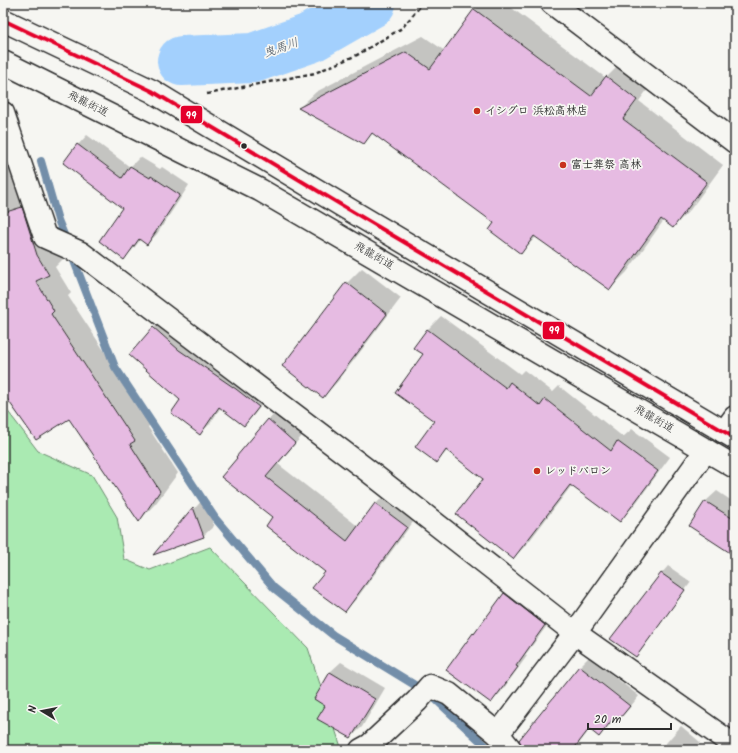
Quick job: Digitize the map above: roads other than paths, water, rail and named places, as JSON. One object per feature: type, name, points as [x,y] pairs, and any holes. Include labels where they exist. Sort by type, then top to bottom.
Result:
[{"type":"main road","points":[[552,3],[735,142]]},
{"type":"main road","points":[[3,20],[170,102],[343,206],[731,429]]},
{"type":"main road","name":"飛龍街道","points":[[4,64],[260,190],[735,467]]},
{"type":"main road","points":[[3,113],[45,238],[81,253],[360,466],[575,633],[735,746]]},
{"type":"main road","points":[[361,750],[370,744],[424,694],[449,694],[505,742],[575,633],[706,450]]},
{"type":"waterway","name":"曳馬川","points":[[182,61],[253,58],[310,38],[371,3]]},
{"type":"waterway","points":[[41,161],[58,220],[67,242]]},
{"type":"waterway","points":[[71,253],[115,367],[215,518],[274,588],[333,635],[431,695],[490,750]]},
{"type":"place","name":"イシグロ 浜松高林店","points":[[477,111]]},
{"type":"place","name":"富士葬祭 高林","points":[[563,165]]},
{"type":"place","name":"レッドバロン","points":[[537,471]]}]
